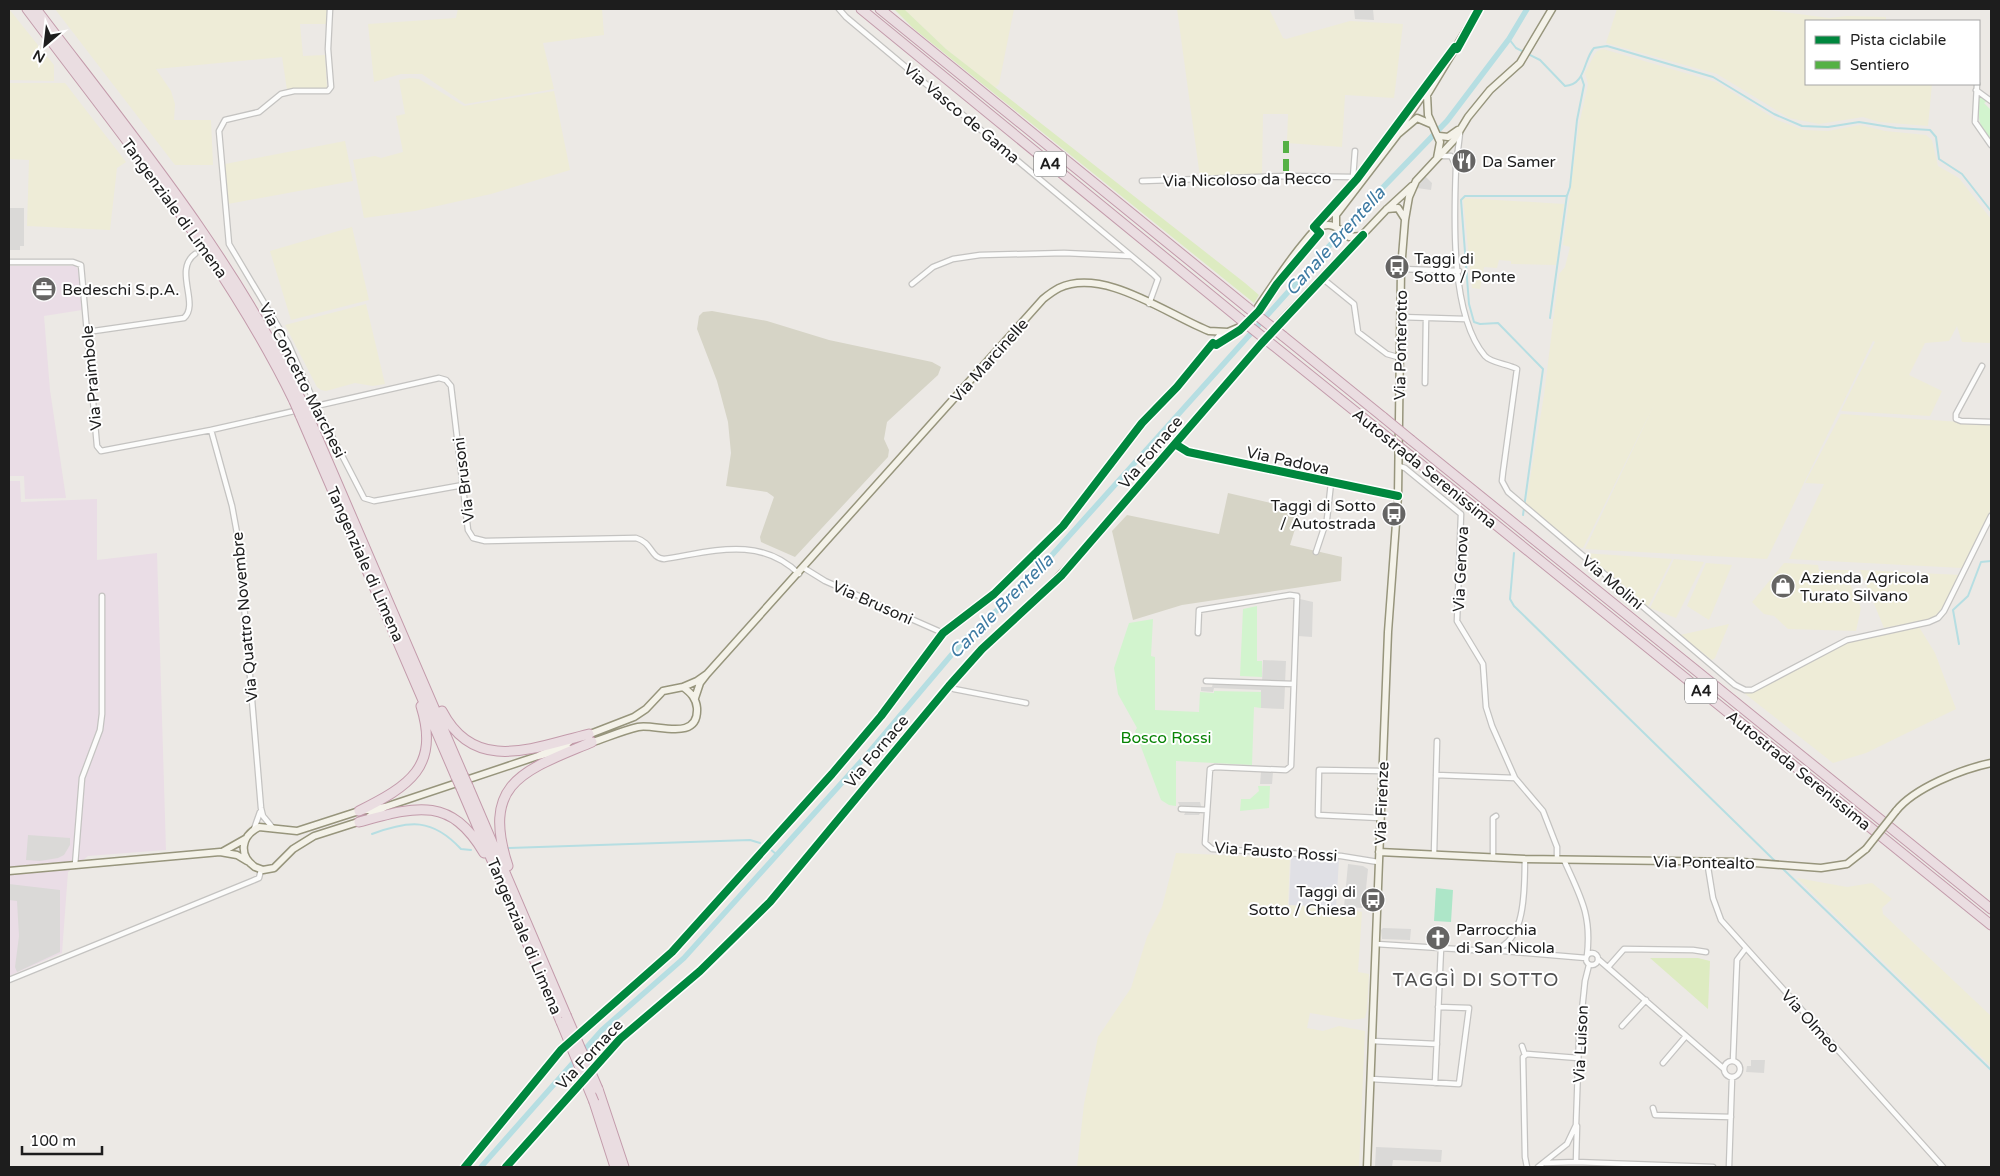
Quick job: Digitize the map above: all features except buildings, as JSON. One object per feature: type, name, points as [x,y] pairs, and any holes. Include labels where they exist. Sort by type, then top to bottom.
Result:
[{"type":"highway","name":"Tangenziale di Limena","points":[[27,9],[207,251],[256,328],[297,400]]},
{"type":"highway","name":"Tangenziale di Limena","points":[[36,9],[218,253],[266,330],[407,643],[460,776]]},
{"type":"highway","name":"Autostrada Serenissima","points":[[861,9],[1240,323],[1412,457],[1991,925]]},
{"type":"highway","name":"Autostrada Serenissima","points":[[880,9],[1991,909]]},
{"type":"highway","name":"Tangenziale di Limena","points":[[304,414],[406,658],[465,787],[563,1018],[594,1102],[615,1167]]},
{"type":"highway","points":[[407,643],[423,669],[446,720],[460,736],[476,747],[497,753],[520,751],[591,738]]},
{"type":"highway","points":[[359,811],[390,796],[410,781],[422,763],[427,746],[428,727],[406,658]]},
{"type":"highway","points":[[525,928],[498,831],[500,810],[505,796],[515,781],[528,771],[591,738]]},
{"type":"highway","points":[[359,822],[412,809],[433,810],[461,823],[473,836],[484,854],[525,928]]},
{"type":"highway","name":"Tangenziale di Limena","points":[[563,1018],[598,1089],[624,1167]]},
{"type":"street","name":"Via Concetto Marchesi","points":[[330,9],[328,49],[331,86],[328,91],[294,91],[281,94],[259,112],[225,120],[220,131],[229,244],[288,343],[312,397],[364,498],[374,501],[463,485]]},
{"type":"street","name":"Via Vasco de Gama","points":[[839,9],[1158,279],[1149,304]]},
{"type":"street","points":[[1398,134],[1404,120],[1457,49],[1480,9]]},
{"type":"street","name":"Via Ponterotto","points":[[1399,440],[1401,269],[1409,197],[1416,181],[1440,157],[1490,90],[1516,68],[1552,9]]},
{"type":"street","points":[[1434,163],[1440,146],[1439,136],[1427,111],[1427,95],[1436,78]]},
{"type":"street","points":[[1977,85],[1975,122],[1991,145]]},
{"type":"street","points":[[1976,90],[1991,101]]},
{"type":"street","points":[[1337,227],[1336,215],[1398,134],[1417,118],[1432,124]]},
{"type":"street","name":"Via Ponterotto","points":[[1439,136],[1448,137],[1461,128]]},
{"type":"street","name":"Via Molini","points":[[1461,128],[1456,166],[1454,236],[1465,320],[1485,356],[1516,369],[1502,481],[1508,492],[1520,503],[1735,685],[1745,690],[1752,690],[1847,640],[1929,622],[1938,618],[1944,612],[1991,516]]},
{"type":"street","name":"Via Nicoloso da Recco","points":[[1353,177],[1355,151]]},
{"type":"street","points":[[1440,157],[1444,155],[1451,156],[1456,166]]},
{"type":"street","name":"Via Nicoloso da Recco","points":[[1142,181],[1286,176],[1353,177],[1361,182]]},
{"type":"street","points":[[1280,322],[1416,181]]},
{"type":"street","points":[[1258,307],[1274,282],[1318,228],[1328,216],[1347,200]]},
{"type":"street","points":[[1386,210],[1398,208],[1405,220]]},
{"type":"street","points":[[1318,228],[1323,225],[1337,227],[1348,237],[1356,238],[1363,235]]},
{"type":"street","points":[[1346,254],[1348,237]]},
{"type":"street","points":[[912,284],[933,267],[953,259],[970,256],[1064,253],[1131,256]]},
{"type":"street","points":[[87,332],[184,318],[189,310],[187,262],[195,254]]},
{"type":"street","name":"Via Praimbole","points":[[9,262],[72,262],[81,265],[98,449],[109,451],[211,430]]},
{"type":"street","points":[[1401,269],[1459,270]]},
{"type":"street","points":[[1322,278],[1354,304],[1358,332],[1387,354],[1401,358]]},
{"type":"street","name":"Via Marcinelle","points":[[707,674],[799,574],[1043,299],[1060,288],[1092,283],[1110,286],[1201,328],[1221,333],[1233,331],[1240,323]]},
{"type":"street","points":[[1400,317],[1465,320]]},
{"type":"street","points":[[1424,383],[1426,318]]},
{"type":"street","points":[[1213,343],[1221,333]]},
{"type":"street","name":"Via Fornace","points":[[506,1167],[620,1039],[700,970],[770,902],[948,686],[982,649],[1062,575],[1265,343]]},
{"type":"street","points":[[1982,366],[1956,414],[1956,419],[1960,421],[1991,422]]},
{"type":"street","name":"Via Brusoni","points":[[211,430],[439,378],[446,380],[450,386],[470,535],[477,540],[636,538],[649,545],[658,559],[748,548],[774,558],[799,574]]},
{"type":"street","name":"Via Quattro Novembre","points":[[211,430],[232,506],[239,544],[260,808],[263,816],[272,827]]},
{"type":"street","name":"Via Firenze","points":[[1367,1167],[1388,632],[1398,496],[1399,440]]},
{"type":"street","name":"Via Padova","points":[[1175,444],[1188,452],[1398,496]]},
{"type":"street","name":"Via Genova","points":[[1398,466],[1405,468],[1459,511],[1462,517],[1456,610],[1457,621],[1483,664],[1486,707],[1514,778],[1543,811],[1561,859]]},
{"type":"street","name":"Via Padova","points":[[1316,552],[1326,519],[1331,483]]},
{"type":"street","name":"Via Brusoni","points":[[804,568],[825,581],[943,633]]},
{"type":"street","name":"Via Fausto Rossi","points":[[1198,633],[1199,610],[1290,595],[1297,596],[1289,769],[1211,768],[1209,773],[1205,842],[1212,849],[1341,856],[1378,862]]},
{"type":"street","points":[[75,865],[82,778],[100,730],[102,714],[102,596]]},
{"type":"street","points":[[591,738],[646,710],[663,691],[683,687],[707,674]]},
{"type":"street","points":[[9,871],[220,852],[238,855],[261,870],[271,869],[281,864],[293,849],[314,836],[359,822],[386,808],[538,756],[591,738],[638,727],[651,726],[677,731],[686,728],[694,722],[697,712],[695,698],[700,683],[707,674]]},
{"type":"street","points":[[1206,681],[1294,684]]},
{"type":"street","points":[[948,686],[954,689],[1026,703]]},
{"type":"street","points":[[683,687],[695,698]]},
{"type":"street","points":[[1434,854],[1437,741]]},
{"type":"street","name":"Via Pontealto","points":[[1379,852],[1525,859],[1707,861],[1831,868],[1847,864],[1866,849],[1912,794],[1924,787],[1991,763]]},
{"type":"street","points":[[1380,818],[1318,815],[1319,770],[1382,771]]},
{"type":"street","points":[[1436,775],[1514,778]]},
{"type":"street","name":"Via Quattro Novembre","points":[[254,829],[260,808]]},
{"type":"street","points":[[248,862],[242,846],[245,839],[259,826],[297,831],[359,811],[386,808]]},
{"type":"street","points":[[1181,809],[1207,810]]},
{"type":"street","points":[[1493,858],[1493,818],[1496,816]]},
{"type":"street","points":[[220,852],[245,839]]},
{"type":"street","points":[[1376,944],[1488,951],[1500,948],[1509,940],[1522,914],[1525,859]]},
{"type":"street","points":[[1561,859],[1586,912],[1589,931],[1587,957],[1589,965],[1594,965],[1598,959]]},
{"type":"street","name":"Via Olmeo","points":[[1707,861],[1709,882],[1717,914],[1943,1167]]},
{"type":"street","points":[[9,980],[259,878],[261,870]]},
{"type":"street","points":[[1435,1082],[1441,948]]},
{"type":"street","points":[[1500,948],[1503,951],[1587,957],[1594,953],[1598,959],[1609,966],[1724,1069],[1726,1075],[1732,1078]]},
{"type":"street","points":[[1733,1061],[1737,960],[1746,948]]},
{"type":"street","points":[[1609,966],[1624,949],[1694,950],[1706,952]]},
{"type":"street","name":"Via Luison","points":[[1576,1162],[1578,1058],[1585,981],[1589,965]]},
{"type":"street","points":[[1622,1026],[1646,1000]]},
{"type":"street","points":[[1371,1080],[1459,1084],[1469,1008],[1438,1007]]},
{"type":"street","points":[[1663,1063],[1686,1036]]},
{"type":"street","points":[[1372,1041],[1436,1044]]},
{"type":"street","points":[[1522,1046],[1525,1055],[1523,1066],[1527,1167]]},
{"type":"street","points":[[1525,1055],[1578,1058]]},
{"type":"street","points":[[1724,1069],[1727,1063],[1733,1061],[1739,1064],[1740,1071],[1737,1076],[1732,1078]]},
{"type":"street","points":[[1729,1167],[1732,1078]]},
{"type":"street","points":[[1653,1108],[1655,1115],[1731,1117]]},
{"type":"street","name":"Via Luison","points":[[1538,1167],[1570,1141],[1576,1125]]},
{"type":"street","points":[[1570,1141],[1575,1144],[1577,1153]]},
{"type":"street","points":[[1556,1154],[1558,1159],[1563,1162]]},
{"type":"street","points":[[1544,1163],[1576,1162],[1713,1167]]},
{"type":"shaded area","points":[[9,9],[54,65],[54,81],[9,80]]},
{"type":"shaded area","points":[[55,9],[327,9],[326,24],[300,24],[303,56],[325,55],[327,88],[287,90],[282,57],[156,69],[171,91],[175,104],[174,120],[211,120],[213,165],[175,165]]},
{"type":"shaded area","points":[[458,9],[602,9],[604,35],[543,43],[554,89],[465,104],[422,74],[401,74],[374,82],[368,24],[456,18]]},
{"type":"shaded area","points":[[904,9],[1014,9],[999,84],[995,88],[946,49]]},
{"type":"shaded area","points":[[1177,9],[1269,9],[1283,38],[1286,39],[1350,21],[1403,24],[1394,98],[1345,95],[1342,147],[1287,143],[1288,114],[1263,114],[1262,176],[1200,177]]},
{"type":"shaded area","points":[[1354,9],[1373,9],[1374,20],[1355,19]]},
{"type":"shaded area","points":[[1617,9],[1761,9],[1829,18],[1847,16],[1886,17],[1886,20],[1805,20],[1805,85],[1932,85],[1928,126],[1879,122],[1863,117],[1819,124],[1789,118],[1717,74],[1606,43]]},
{"type":"shaded area","points":[[1603,49],[1716,82],[1777,120],[1804,130],[1828,131],[1860,125],[1885,131],[1926,135],[1932,140],[1938,166],[1959,178],[1991,219],[1991,343],[1962,342],[1957,326],[1949,341],[1925,343],[1909,375],[1942,391],[1930,416],[1841,411],[1875,342],[1873,341],[1767,559],[1585,549],[1655,403],[1583,548],[1576,547],[1526,503],[1544,395],[1559,274],[1565,267],[1570,247],[1563,245],[1579,125],[1588,84],[1585,73],[1597,51]]},
{"type":"shaded area","points":[[419,79],[464,106],[554,91],[570,170],[491,194],[415,211],[364,218],[353,160],[375,156],[381,158],[403,152],[396,116],[405,114],[399,80]]},
{"type":"shaded area","points":[[9,83],[65,83],[126,162],[117,168],[110,230],[27,226],[29,160],[9,159]]},
{"type":"shaded area","points":[[345,141],[353,181],[228,204],[225,164]]},
{"type":"shaded area","points":[[1425,176],[1432,183],[1431,190],[1417,188]]},
{"type":"shaded area","points":[[1463,198],[1564,204],[1556,265],[1511,264],[1511,261],[1499,260],[1497,268],[1484,267],[1480,289],[1472,288]]},
{"type":"shaded area","points":[[9,208],[24,208],[24,246],[20,246],[20,250],[9,250]]},
{"type":"shaded area","points":[[352,227],[369,300],[291,320],[270,251]]},
{"type":"shaded area","points":[[9,266],[75,266],[80,271],[82,310],[44,316],[50,390],[66,498],[25,499],[24,476],[9,476]]},
{"type":"shaded area","points":[[366,304],[385,384],[373,386],[355,383],[326,391],[321,390],[317,387],[285,325]]},
{"type":"shaded area","points":[[712,311],[767,321],[829,340],[932,362],[941,367],[938,375],[887,422],[884,439],[889,450],[888,457],[795,557],[761,542],[760,537],[774,497],[767,492],[726,486],[731,453],[728,422],[717,381],[697,329],[699,316],[703,312]]},
{"type":"shaded area","points":[[1841,414],[1991,424],[1991,509],[1962,568],[1789,559],[1824,484],[1805,483]]},
{"type":"shaded area","points":[[9,481],[20,481],[21,502],[97,499],[97,560],[157,553],[166,850],[88,856],[68,872],[62,953],[9,976]]},
{"type":"shaded area","points":[[1228,493],[1301,510],[1290,545],[1342,557],[1341,581],[1182,605],[1133,620],[1112,531],[1127,515],[1219,534]]},
{"type":"shaded area","points":[[1583,553],[1672,559],[1648,607]]},
{"type":"shaded area","points":[[1674,559],[1704,562],[1676,618],[1650,608]]},
{"type":"shaded area","points":[[1706,563],[1732,565],[1709,620],[1687,606]]},
{"type":"shaded area","name":"Azienda Agricola Turato Silvano","points":[[1784,563],[1818,565],[1819,570],[1852,570],[1850,584],[1861,608],[1856,631],[1788,629],[1774,616],[1764,614],[1752,602]]},
{"type":"shaded area","points":[[1860,570],[1961,575],[1939,615],[1932,619],[1884,628]]},
{"type":"shaded area","points":[[1300,599],[1313,602],[1312,637],[1298,636]]},
{"type":"shaded area","points":[[1729,624],[1715,658],[1712,660],[1680,635]]},
{"type":"shaded area","points":[[1919,627],[1935,653],[1956,709],[1866,753],[1833,763],[1744,693],[1753,691],[1849,641]]},
{"type":"shaded area","points":[[1263,660],[1286,661],[1285,684],[1262,683]]},
{"type":"shaded area","points":[[1213,683],[1285,686],[1284,709],[1261,708],[1261,690],[1214,688],[1213,692],[1201,691],[1201,687],[1212,687]]},
{"type":"shaded area","points":[[1261,772],[1273,772],[1272,784],[1260,784]]},
{"type":"shaded area","points":[[1178,802],[1200,802],[1202,809],[1199,815],[1184,815],[1187,809],[1181,809]]},
{"type":"shaded area","points":[[28,835],[70,838],[70,845],[64,855],[58,858],[40,861],[26,860]]},
{"type":"shaded area","points":[[1176,853],[1290,858],[1288,905],[1362,912],[1358,972],[1369,974],[1365,1018],[1352,1020],[1310,1013],[1307,1028],[1323,1031],[1339,1026],[1365,1031],[1359,1167],[1077,1167],[1084,1104],[1098,1037],[1131,988],[1147,937],[1162,907]]},
{"type":"shaded area","points":[[1291,856],[1339,859],[1336,907],[1289,905]]},
{"type":"shaded area","points":[[1348,864],[1363,866],[1368,869],[1364,908],[1344,907]]},
{"type":"shaded area","points":[[1797,878],[1847,887],[1872,883],[1892,899],[1882,908],[1883,914],[1991,1016],[1991,1066]]},
{"type":"shaded area","points":[[9,884],[60,890],[60,952],[17,972],[15,967],[19,936],[17,901],[9,900]]},
{"type":"shaded area","points":[[1383,928],[1411,929],[1410,940],[1382,939],[1381,930]]},
{"type":"shaded area","points":[[1751,1060],[1765,1060],[1764,1073],[1746,1072],[1747,1066],[1751,1066]]},
{"type":"shaded area","points":[[1376,1147],[1442,1150],[1441,1162],[1393,1160],[1392,1167],[1375,1167]]},
{"type":"green space","points":[[894,9],[904,9],[946,49],[1245,283],[1259,295],[1254,303],[913,28]]},
{"type":"green space","points":[[1981,96],[1988,101],[1984,103],[1991,110],[1991,138],[1986,134],[1979,120],[1979,97]]},
{"type":"green space","points":[[1257,606],[1257,661],[1262,661],[1262,677],[1240,676],[1243,609]]},
{"type":"green space","name":"Bosco Rossi","points":[[1153,619],[1151,656],[1155,657],[1155,710],[1199,712],[1200,692],[1262,692],[1261,708],[1254,707],[1252,765],[1176,761],[1176,806],[1169,805],[1161,800],[1135,731],[1137,728],[1118,694],[1114,668],[1129,623]]},
{"type":"green space","points":[[1258,786],[1270,786],[1269,808],[1240,811],[1241,799],[1250,799],[1259,791]]},
{"type":"green space","points":[[1436,888],[1453,890],[1451,922],[1434,921]]},
{"type":"green space","points":[[1650,958],[1698,958],[1710,961],[1708,1009]]},
{"type":"waterway","name":"Canale Brentella","points":[[481,1167],[602,1030],[684,958],[865,757],[964,640],[1026,584],[1366,205],[1447,121],[1509,39],[1527,9]]},
{"type":"waterway","points":[[1509,39],[1516,48],[1540,60],[1565,86],[1572,85],[1581,77],[1590,53],[1594,48],[1607,46],[1713,77],[1774,114],[1802,126],[1828,127],[1859,122],[1896,128],[1930,130],[1936,137],[1939,159],[1962,174],[1991,211]]},
{"type":"waterway","points":[[1523,515],[1543,369],[1498,323],[1480,324],[1474,322],[1469,304],[1461,200],[1465,196],[1567,196],[1570,187],[1577,120],[1584,85],[1581,76]]},
{"type":"waterway","points":[[1550,318],[1567,195]]},
{"type":"waterway","points":[[1514,553],[1510,599],[1514,606],[1776,862]]},
{"type":"waterway","points":[[1959,644],[1953,610],[1968,596],[1981,562],[1991,561]]},
{"type":"waterway","points":[[372,834],[398,826],[420,825],[440,832],[461,849],[471,850]]},
{"type":"waterway","points":[[509,848],[750,840],[760,843]]},
{"type":"waterway","points":[[769,848],[777,855]]},
{"type":"waterway","points":[[1781,867],[1991,1070]]},
{"type":"tunnel","points":[[1263,341],[1280,322]]},
{"type":"marked path","points":[[1286,141],[1286,176]]},
{"type":"cycle path","points":[[465,1167],[561,1050],[672,952],[832,774],[881,716],[943,633],[994,594],[1063,526],[1142,423],[1177,387],[1213,343],[1216,345],[1240,330],[1259,311],[1277,284],[1320,233],[1314,227],[1357,179],[1455,47],[1457,49],[1479,9]]},
{"type":"cycle path","points":[[506,1167],[620,1039],[700,971],[770,902],[949,686],[982,649],[1062,575],[1261,344],[1363,235]]},
{"type":"cycle path","points":[[1175,444],[1188,452],[1398,496]]},
{"type":"place","name":"Da Samer","points":[[1464,161]]},
{"type":"place","name":"Taggì di Sotto / Ponte","points":[[1397,267]]},
{"type":"place","name":"Bedeschi S.p.A.","points":[[44,289]]},
{"type":"place","name":"Taggì di Sotto / Autostrada","points":[[1394,514]]},
{"type":"place","name":"Azienda Agricola Turato Silvano","points":[[1783,586]]},
{"type":"place","name":"Taggì di Sotto / Chiesa","points":[[1373,900]]},
{"type":"place","name":"Parrocchia di San Nicola","points":[[1438,938]]},
{"type":"district","name":"TAGGÌ DI SOTTO","points":[[1476,979]]}]
